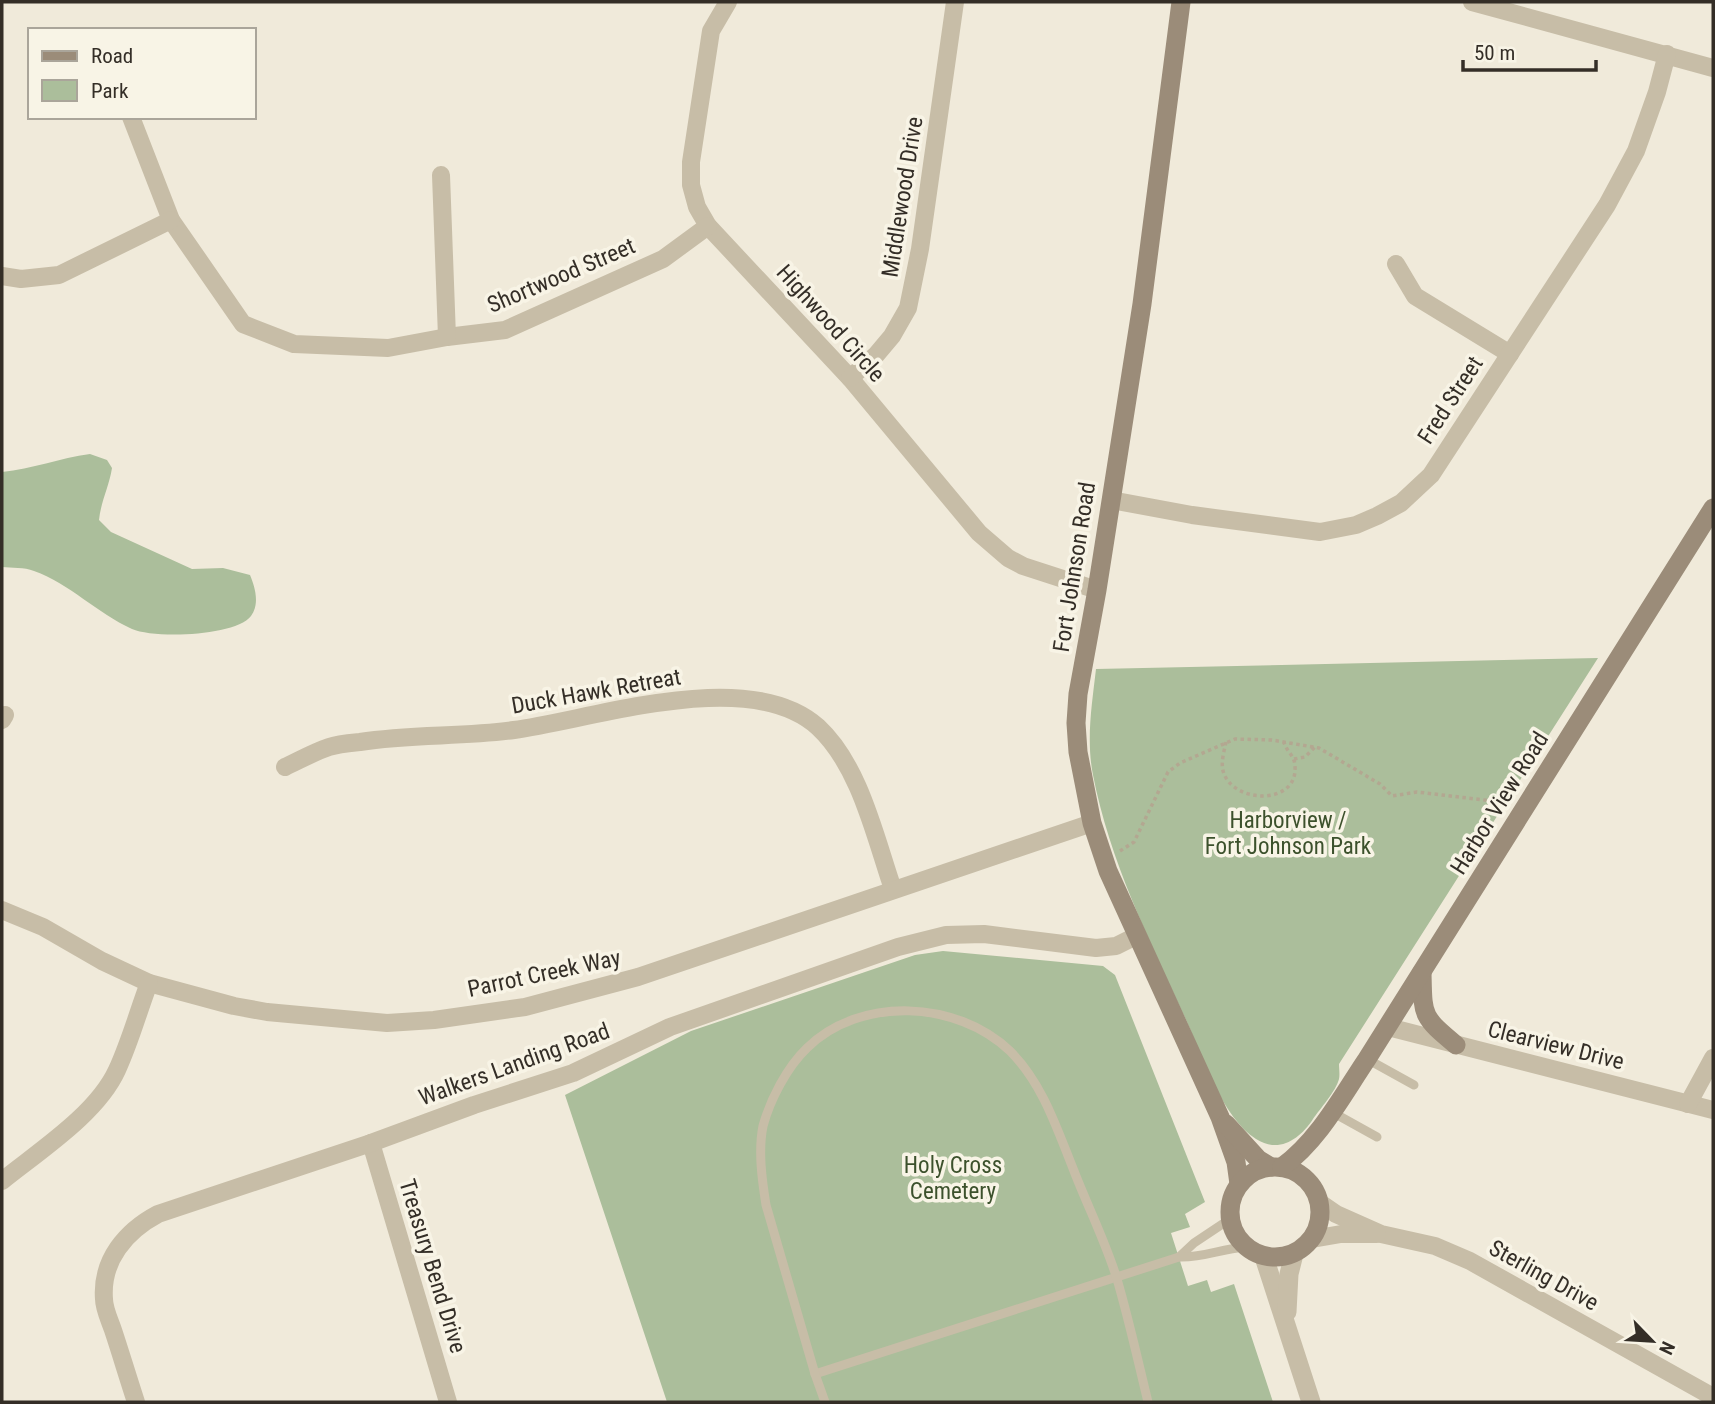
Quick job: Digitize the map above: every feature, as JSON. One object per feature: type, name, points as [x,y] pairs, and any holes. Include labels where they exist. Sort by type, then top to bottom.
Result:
[{"type":"main road","name":"Fort Johnson Road","points":[[1181,2],[1142,304],[1078,694],[1076,723],[1078,752],[1092,823],[1104,858],[1136,936],[1220,1117],[1236,1162],[1239,1184]]},
{"type":"main road","name":"Harbor View Road","points":[[1276,1167],[1296,1156],[1328,1118],[1388,1027],[1713,508]]},
{"type":"main road","points":[[1422,972],[1423,1007],[1430,1024],[1456,1045]]},
{"type":"main road","name":"Fort Johnson Road","points":[[1220,1117],[1258,1159],[1276,1167]]},
{"type":"main road","name":"Harbor View Road","points":[[1317,1196],[1313,1159],[1328,1118]]},
{"type":"main road","points":[[1276,1167],[1295,1171],[1306,1178],[1317,1196],[1318,1228],[1312,1239],[1294,1254],[1279,1258],[1264,1256],[1245,1247],[1230,1219],[1230,1207],[1239,1184],[1259,1170],[1276,1167]]},
{"type":"street","name":"Highwood Circle","points":[[728,2],[710,32],[691,162],[691,185],[697,207],[708,226],[850,378],[979,533],[1023,566],[1097,590]]},
{"type":"street","name":"Middlewood Drive","points":[[850,378],[876,355],[892,336],[908,308],[920,248],[955,2]]},
{"type":"street","points":[[1472,2],[1713,68]]},
{"type":"street","name":"Fred Street","points":[[1111,500],[1192,515],[1320,532],[1356,525],[1401,503],[1431,475],[1607,205],[1636,151],[1668,54]]},
{"type":"street","name":"Shortwood Street","points":[[132,119],[171,220],[243,324],[294,344],[388,348],[505,330],[663,258],[708,226]]},
{"type":"street","points":[[441,175],[447,337]]},
{"type":"street","points":[[2,276],[21,279],[60,275],[171,220]]},
{"type":"street","points":[[1395,264],[1415,296],[1510,354]]},
{"type":"street","name":"Duck Hawk Retreat","points":[[285,767],[330,746],[386,738],[513,730],[677,699],[742,699],[776,705],[793,711],[818,727],[849,766],[893,889]]},
{"type":"street","name":"Parrot Creek Way","points":[[2,910],[44,927],[102,961],[149,983],[234,1006],[267,1012],[387,1023],[434,1020],[525,1007],[638,977],[1092,823]]},
{"type":"street","name":"Walkers Landing Road","points":[[136,1402],[103,1301],[105,1276],[110,1261],[128,1234],[142,1222],[158,1214],[573,1073],[670,1027],[898,947],[946,935],[984,934],[1096,948],[1116,946],[1136,936]]},
{"type":"street","points":[[2,1181],[74,1122],[105,1090],[117,1070],[149,983]]},
{"type":"street","name":"Clearview Drive","points":[[1388,1027],[1713,1110]]},
{"type":"street","points":[[1688,1104],[1713,1058]]},
{"type":"street","name":"Treasury Bend Drive","points":[[371,1143],[448,1402]]},
{"type":"street","name":"Sterling Drive","points":[[1317,1196],[1336,1214],[1381,1234],[1435,1246],[1470,1261],[1713,1397]]},
{"type":"street","name":"Sterling Drive","points":[[1312,1239],[1341,1234],[1381,1234]]},
{"type":"street","points":[[1289,1334],[1288,1290],[1294,1254]]},
{"type":"street","points":[[1264,1256],[1311,1402]]},
{"type":"lane","points":[[825,1402],[766,1205],[761,1177],[763,1127],[774,1097],[806,1049],[825,1034],[874,1014],[911,1011],[935,1013],[986,1033],[1009,1050],[1041,1091],[1116,1277],[1148,1402]]},
{"type":"lane","points":[[1367,1059],[1414,1085]]},
{"type":"lane","points":[[1328,1118],[1377,1137]]},
{"type":"lane","points":[[1179,1257],[1194,1243],[1230,1219]]},
{"type":"lane","points":[[815,1374],[1179,1257],[1198,1257],[1224,1248],[1245,1247]]},
{"type":"path","points":[[1104,858],[1134,842],[1168,772],[1180,763],[1236,739],[1284,741],[1315,747],[1380,784],[1392,796],[1417,792],[1501,802],[1523,811]]},
{"type":"path","points":[[1226,742],[1222,764],[1229,783],[1242,793],[1268,795],[1286,790],[1295,774],[1294,759],[1284,741]]},
{"type":"path","points":[[1294,759],[1305,757],[1315,747]]},
{"type":"green space","points":[[90,454],[107,460],[112,468],[99,520],[111,532],[192,569],[223,568],[250,575],[256,601],[251,616],[243,623],[213,632],[176,635],[143,632],[119,622],[72,591],[34,571],[2,567],[2,472]]},
{"type":"green space","name":"Harborview / Fort Johnson Park","points":[[1598,658],[1339,1064],[1339,1079],[1328,1100],[1302,1133],[1288,1142],[1273,1145],[1256,1139],[1244,1129],[1223,1102],[1145,932],[1120,870],[1100,807],[1091,762],[1090,722],[1096,669]]},
{"type":"green space","name":"Holy Cross Cemetery","points":[[943,951],[1103,966],[1115,975],[1205,1202],[1185,1214],[1190,1227],[1171,1233],[1188,1286],[1207,1280],[1211,1292],[1234,1284],[1273,1402],[667,1402],[565,1095],[691,1031],[915,955]]}]
